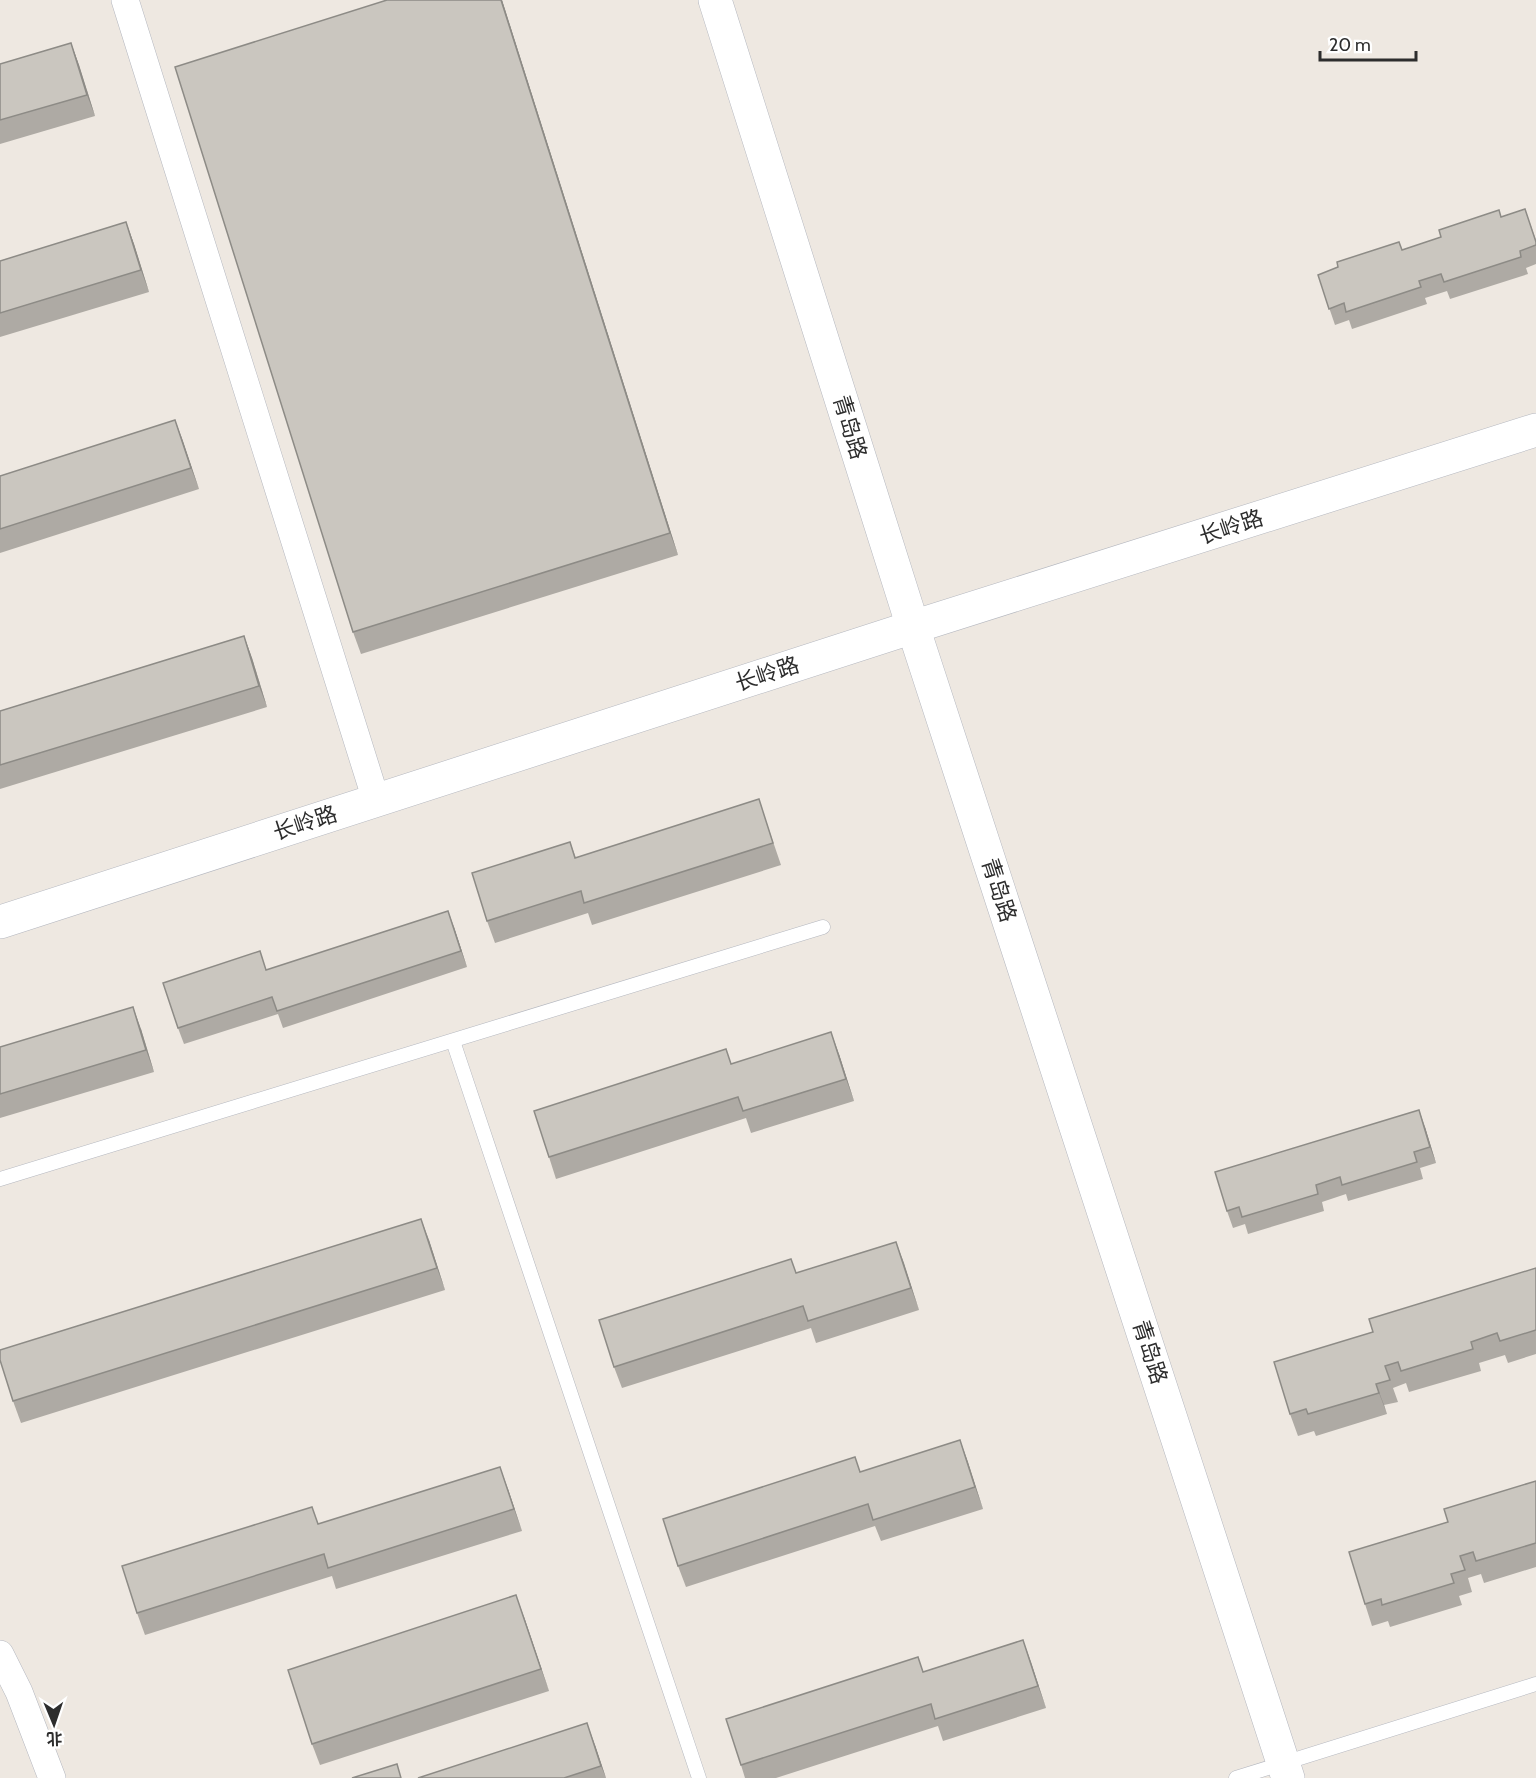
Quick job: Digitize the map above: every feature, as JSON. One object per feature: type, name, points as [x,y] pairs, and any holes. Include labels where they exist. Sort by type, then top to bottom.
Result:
[{"type":"street","points":[[125,0],[376,800]]},
{"type":"street","name":"青岛路","points":[[715,0],[913,627],[1286,1770]]},
{"type":"street","name":"长岭路","points":[[0,922],[913,627],[1536,430]]},
{"type":"street","points":[[0,1654],[19,1692],[52,1778]]},
{"type":"lane","points":[[0,1179],[823,927]]},
{"type":"lane","points":[[453,1041],[699,1778]]},
{"type":"lane","points":[[1236,1778],[1286,1770],[1536,1684]]},
{"type":"building","points":[[387,0],[501,0],[670,533],[353,632],[175,67]]},
{"type":"building","points":[[71,43],[87,95],[0,120],[0,64]]},
{"type":"building","points":[[1525,209],[1536,245],[1520,251],[1521,257],[1444,282],[1441,274],[1419,281],[1421,287],[1346,312],[1344,303],[1329,309],[1318,275],[1338,267],[1337,262],[1399,242],[1402,250],[1441,237],[1439,230],[1499,210],[1501,217]]},
{"type":"building","points":[[126,222],[141,270],[0,313],[0,261]]},
{"type":"building","points":[[175,420],[191,468],[0,529],[0,476]]},
{"type":"building","points":[[244,636],[259,686],[0,765],[0,711]]},
{"type":"building","points":[[759,799],[773,843],[584,903],[581,891],[487,921],[472,873],[570,842],[575,858]]},
{"type":"building","points":[[448,911],[461,951],[277,1011],[272,997],[178,1028],[163,983],[260,951],[266,970]]},
{"type":"building","points":[[133,1007],[146,1050],[0,1094],[0,1047]]},
{"type":"building","points":[[831,1032],[846,1079],[743,1111],[738,1097],[549,1157],[534,1111],[726,1049],[731,1064]]},
{"type":"building","points":[[1419,1110],[1430,1147],[1414,1152],[1417,1162],[1342,1185],[1340,1177],[1316,1185],[1318,1194],[1242,1217],[1239,1207],[1227,1211],[1215,1172]]},
{"type":"building","points":[[421,1219],[437,1268],[13,1401],[0,1360],[0,1350]]},
{"type":"building","points":[[896,1242],[911,1288],[808,1321],[803,1306],[614,1367],[599,1320],[791,1259],[796,1273]]},
{"type":"building","points":[[1536,1268],[1536,1330],[1500,1341],[1497,1333],[1471,1342],[1473,1349],[1401,1371],[1398,1362],[1385,1366],[1390,1380],[1376,1384],[1379,1393],[1308,1414],[1306,1409],[1290,1414],[1274,1362],[1373,1332],[1369,1319]]},
{"type":"building","points":[[960,1440],[975,1487],[873,1520],[868,1504],[678,1566],[663,1519],[855,1457],[860,1472]]},
{"type":"building","points":[[500,1467],[514,1509],[328,1568],[324,1554],[137,1613],[122,1566],[312,1507],[318,1524]]},
{"type":"building","points":[[1536,1481],[1536,1543],[1476,1561],[1473,1552],[1460,1556],[1465,1570],[1451,1574],[1454,1583],[1382,1605],[1381,1599],[1365,1604],[1349,1552],[1448,1522],[1444,1509]]},
{"type":"building","points":[[516,1595],[541,1669],[312,1744],[288,1670]]},
{"type":"building","points":[[1023,1640],[1038,1686],[935,1719],[931,1704],[741,1765],[726,1719],[918,1657],[923,1672]]},
{"type":"building","points":[[587,1723],[601,1766],[564,1778],[418,1778]]},
{"type":"building","points":[[397,1764],[401,1778],[352,1778]]}]
